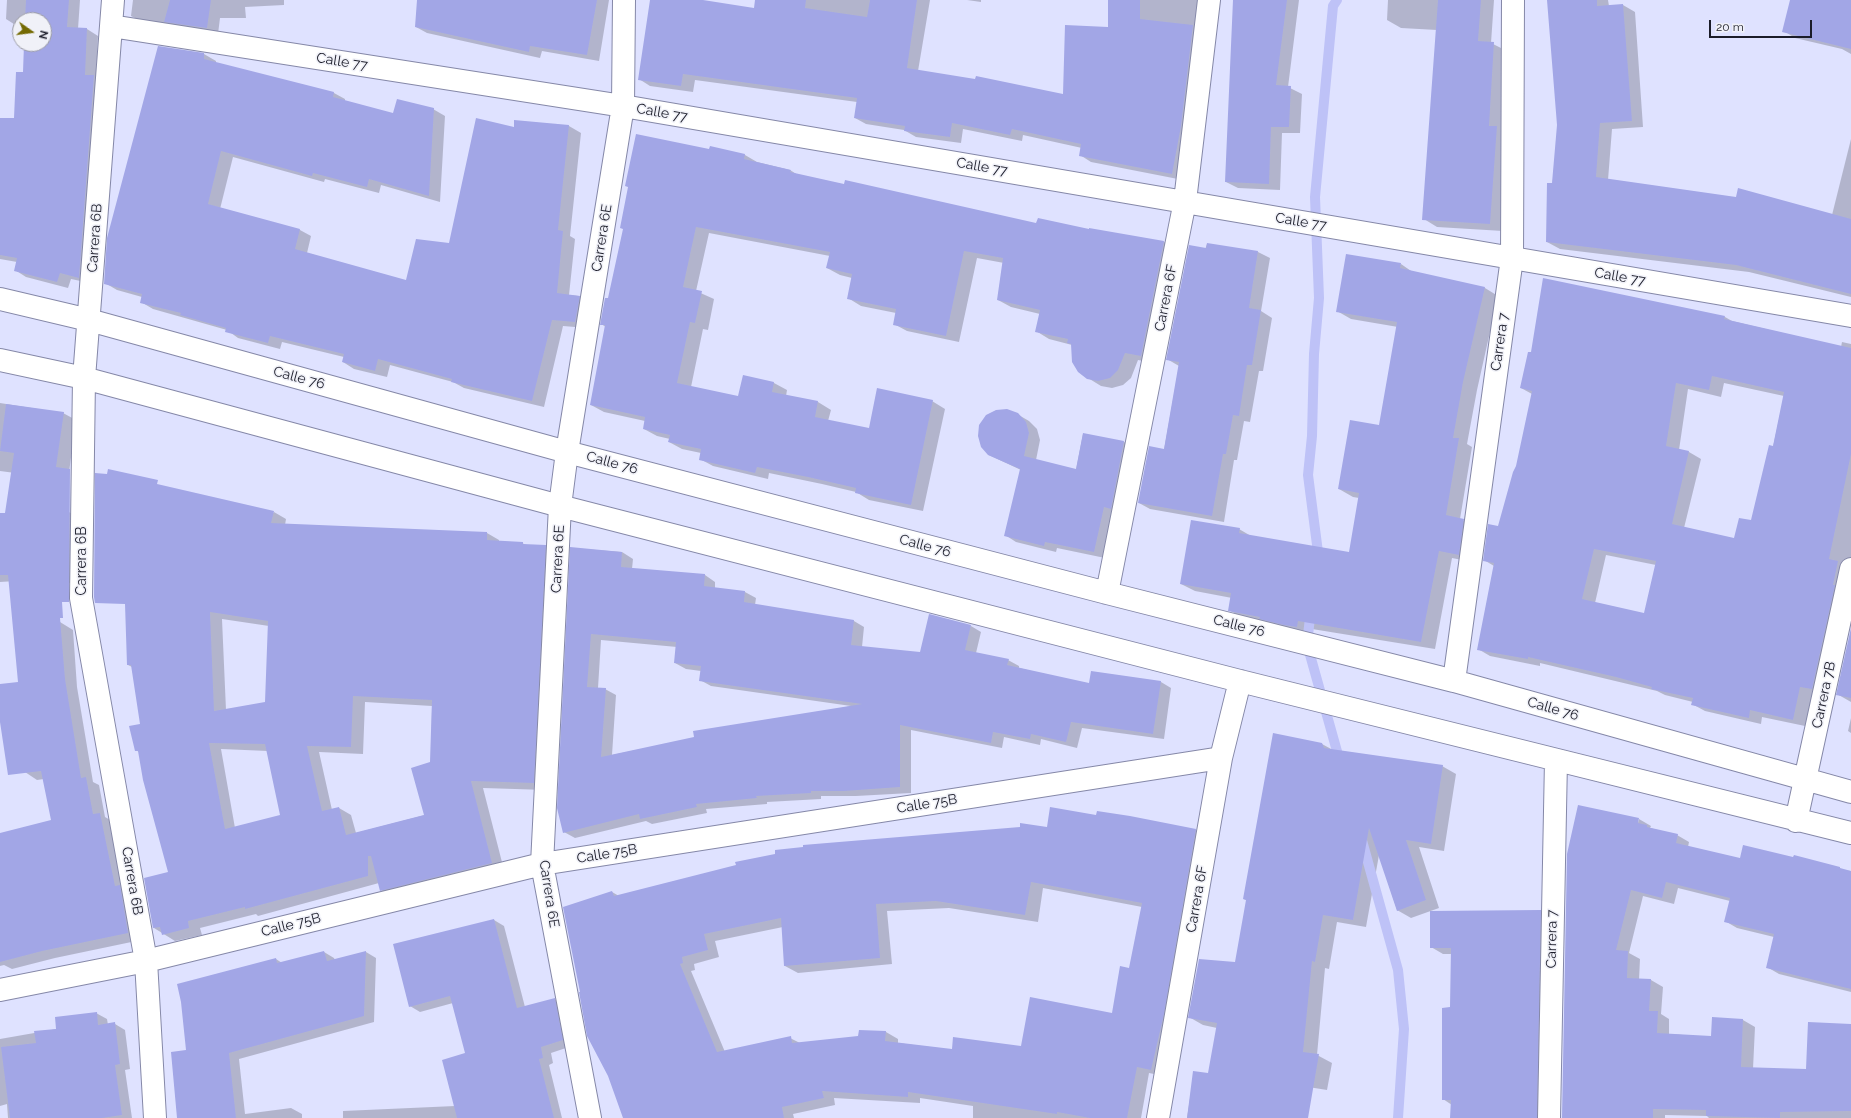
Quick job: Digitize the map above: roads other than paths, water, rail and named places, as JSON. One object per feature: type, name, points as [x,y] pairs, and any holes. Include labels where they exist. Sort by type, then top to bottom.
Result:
[{"type":"street","name":"Carrera 6B","points":[[113,0],[84,378],[81,598],[146,961],[155,1118]]},
{"type":"street","name":"Carrera 6E","points":[[590,1118],[542,864],[560,506],[567,452],[623,106],[624,0]]},
{"type":"street","name":"Carrera 6F","points":[[1108,593],[1185,201],[1209,0]]},
{"type":"street","name":"Carrera 7","points":[[1454,681],[1512,258],[1514,0]]},
{"type":"street","name":"Calle 77","points":[[111,26],[623,106],[1851,316]]},
{"type":"street","name":"Calle 76","points":[[0,298],[89,320],[567,452],[1108,593],[1454,681],[1851,792]]},
{"type":"street","points":[[0,360],[84,378],[560,506],[1240,681],[1796,821],[1851,833]]},
{"type":"street","name":"Carrera 7B","points":[[1796,821],[1851,569]]},
{"type":"street","name":"Carrera 6F","points":[[1158,1118],[1222,758],[1240,681]]},
{"type":"street","name":"Calle 75B","points":[[0,990],[146,961],[542,864],[1222,758]]},
{"type":"street","name":"Carrera 7","points":[[1549,1118],[1556,760]]},
{"type":"waterway","points":[[1319,560],[1308,475],[1312,436],[1314,354],[1319,298],[1315,197],[1333,6],[1337,0]]},
{"type":"waterway","points":[[1311,609],[1307,644],[1340,762]]},
{"type":"waterway","points":[[1361,837],[1398,970],[1404,1029],[1398,1118]]}]
